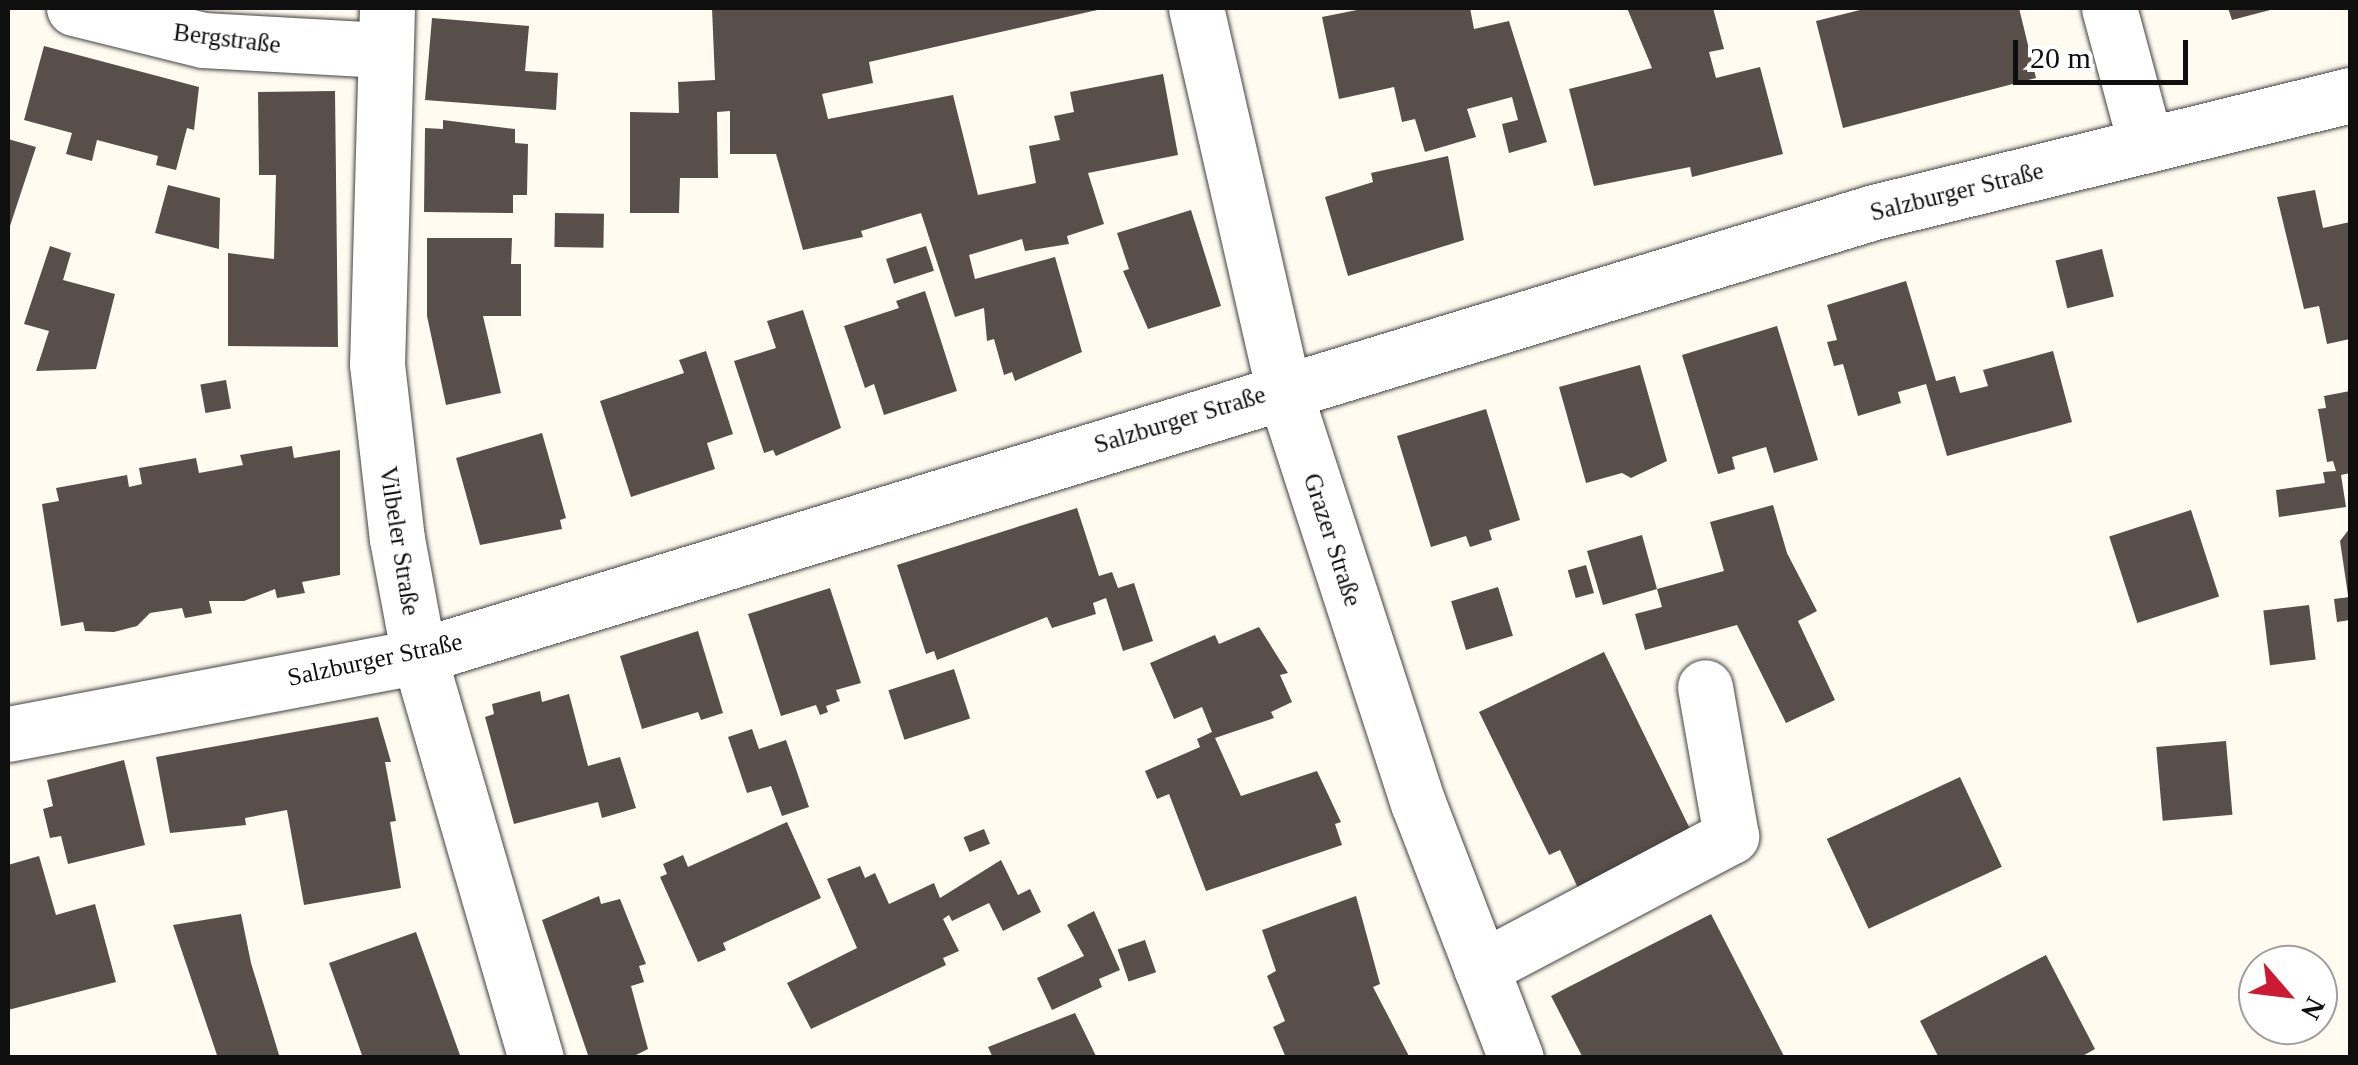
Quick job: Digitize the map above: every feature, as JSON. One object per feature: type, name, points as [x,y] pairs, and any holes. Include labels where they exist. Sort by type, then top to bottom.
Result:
[{"type":"street","name":"Bergstraße","points":[[74,8],[203,40],[385,29]]},
{"type":"street","name":"Grazer Straße","points":[[1196,8],[1283,388],[1418,803],[1516,1058]]},
{"type":"street","points":[[2109,8],[2146,145]]},
{"type":"street","name":"Vilbeler Straße","points":[[385,29],[377,364],[394,522],[419,656],[536,1058]]},
{"type":"street","name":"Salzburger Straße","points":[[8,734],[419,656],[1283,388],[1874,212],[2350,95]]},
{"type":"street","points":[[1481,968],[1731,836],[1705,687]]},
{"type":"building","points":[[712,8],[1106,8],[869,62],[873,83],[822,94],[828,119],[953,95],[978,195],[1036,183],[1029,146],[1060,140],[1054,116],[1074,112],[1070,92],[1163,74],[1178,155],[1088,173],[1104,224],[1067,236],[1069,244],[1025,251],[1022,239],[969,255],[975,279],[1055,257],[1082,352],[1015,381],[1012,372],[1004,375],[994,339],[987,341],[984,308],[955,317],[921,213],[861,231],[863,237],[803,250],[776,154],[730,154],[730,111],[717,112],[718,178],[680,178],[679,213],[630,213],[630,112],[679,113],[678,82],[715,80]]},
{"type":"building","points":[[1367,8],[1470,8],[1474,29],[1509,21],[1547,142],[1509,153],[1502,124],[1518,120],[1512,97],[1467,109],[1476,137],[1425,152],[1415,119],[1402,122],[1394,87],[1339,99],[1322,17]]},
{"type":"building","points":[[1627,8],[1713,8],[1724,49],[1709,52],[1716,78],[1760,67],[1783,154],[1692,177],[1690,167],[1594,186],[1569,89],[1652,68]]},
{"type":"building","points":[[1868,8],[2019,8],[2036,78],[1843,128],[1816,21]]},
{"type":"building","points":[[2228,8],[2274,8],[2274,9],[2232,20]]},
{"type":"building","points":[[432,18],[529,26],[525,71],[558,73],[556,110],[425,100]]},
{"type":"building","points":[[44,46],[199,87],[194,130],[187,128],[176,170],[156,165],[158,156],[97,140],[92,161],[66,154],[72,133],[24,120]]},
{"type":"building","points":[[335,91],[338,347],[228,346],[228,253],[274,259],[276,175],[259,175],[258,92]]},
{"type":"building","points":[[443,120],[515,129],[515,143],[528,144],[527,195],[513,195],[513,213],[424,212],[425,128],[443,129]]},
{"type":"building","points":[[8,139],[36,147],[9,229],[8,229]]},
{"type":"building","points":[[1448,156],[1464,240],[1348,276],[1325,197],[1373,182],[1371,173]]},
{"type":"building","points":[[168,185],[220,198],[219,249],[155,233]]},
{"type":"building","points":[[2315,190],[2323,228],[2350,222],[2350,339],[2327,344],[2319,306],[2304,309],[2277,197]]},
{"type":"building","points":[[1191,210],[1221,306],[1148,329],[1123,271],[1129,269],[1117,233]]},
{"type":"building","points":[[555,213],[604,214],[603,248],[554,247]]},
{"type":"building","points":[[427,238],[512,238],[511,264],[521,264],[521,316],[483,316],[501,393],[446,405],[427,316]]},
{"type":"building","points":[[50,246],[71,253],[63,280],[115,294],[96,369],[36,371],[49,331],[24,324]]},
{"type":"building","points":[[926,246],[934,271],[894,284],[886,259]]},
{"type":"building","points":[[2102,249],[2114,297],[2067,308],[2055,261]]},
{"type":"building","points":[[1906,281],[1936,381],[1955,376],[1960,393],[1988,386],[1983,370],[2053,351],[2072,422],[1947,456],[1926,384],[1898,392],[1901,403],[1858,416],[1843,364],[1834,366],[1827,342],[1837,340],[1827,305]]},
{"type":"building","points":[[925,291],[957,391],[884,415],[874,384],[865,388],[844,326],[899,308],[896,301]]},
{"type":"building","points":[[803,310],[841,428],[776,456],[773,450],[764,453],[734,361],[776,348],[767,321]]},
{"type":"building","points":[[1777,326],[1818,460],[1774,473],[1766,447],[1732,457],[1735,469],[1718,474],[1682,355]]},
{"type":"building","points":[[706,351],[733,434],[707,443],[715,469],[631,497],[600,401],[684,373],[679,360]]},
{"type":"building","points":[[1640,365],[1667,461],[1631,478],[1622,473],[1586,483],[1559,387]]},
{"type":"building","points":[[226,380],[231,409],[205,413],[200,385]]},
{"type":"building","points":[[2350,391],[2350,473],[2341,475],[2346,507],[2279,517],[2276,490],[2325,483],[2323,472],[2336,471],[2333,461],[2327,462],[2318,409],[2326,408],[2324,396]]},
{"type":"building","points":[[1486,409],[1520,520],[1489,530],[1492,540],[1470,547],[1466,536],[1431,547],[1397,436]]},
{"type":"building","points":[[542,433],[566,518],[560,520],[562,529],[480,545],[456,458]]},
{"type":"building","points":[[292,446],[294,458],[340,450],[340,575],[302,582],[305,593],[277,598],[275,589],[244,601],[209,601],[212,613],[185,618],[182,608],[150,613],[137,626],[114,632],[85,631],[83,622],[61,626],[42,504],[59,501],[56,488],[127,475],[129,487],[142,484],[139,468],[196,458],[199,473],[243,465],[240,455]]},
{"type":"building","points":[[1773,505],[1787,553],[1817,611],[1798,621],[1835,700],[1786,723],[1737,625],[1645,650],[1635,614],[1662,607],[1657,589],[1724,571],[1710,522]]},
{"type":"building","points":[[1077,508],[1099,576],[1112,572],[1118,588],[1134,583],[1153,641],[1123,651],[1106,598],[1093,603],[1096,614],[1052,628],[1047,617],[937,660],[934,651],[926,654],[897,565]]},
{"type":"building","points":[[2191,510],[2219,597],[2137,623],[2109,537]]},
{"type":"building","points":[[2350,528],[2350,595],[2348,595],[2340,541]]},
{"type":"building","points":[[1642,535],[1657,589],[1603,605],[1587,551]]},
{"type":"building","points":[[1586,565],[1594,593],[1576,598],[1568,570]]},
{"type":"building","points":[[1498,587],[1513,636],[1466,650],[1451,601]]},
{"type":"building","points":[[830,588],[861,683],[836,690],[840,701],[826,706],[828,712],[820,715],[816,705],[781,716],[748,614]]},
{"type":"building","points":[[2350,597],[2350,620],[2337,622],[2334,599]]},
{"type":"building","points":[[2309,605],[2316,660],[2270,665],[2263,611]]},
{"type":"building","points":[[1259,627],[1288,673],[1280,675],[1292,702],[1271,712],[1274,718],[1215,738],[1241,796],[1317,771],[1341,822],[1335,824],[1342,845],[1206,891],[1169,794],[1157,799],[1145,771],[1200,747],[1197,739],[1212,732],[1202,707],[1174,719],[1150,663],[1215,635],[1219,644]]},
{"type":"building","points":[[698,631],[723,713],[701,720],[698,712],[642,729],[620,656]]},
{"type":"building","points":[[1604,652],[1692,833],[1578,888],[1560,850],[1549,855],[1479,712]]},
{"type":"building","points":[[954,669],[970,718],[904,740],[888,690]]},
{"type":"building","points":[[540,691],[542,702],[569,694],[588,766],[620,757],[636,808],[602,818],[598,802],[514,824],[485,717],[494,714],[492,704]]},
{"type":"building","points":[[378,717],[391,762],[385,762],[396,821],[390,822],[401,888],[304,905],[287,810],[245,818],[246,825],[170,833],[156,757]]},
{"type":"building","points":[[752,729],[759,749],[786,740],[809,807],[782,816],[771,786],[747,793],[728,737]]},
{"type":"building","points":[[2226,741],[2232,815],[2163,821],[2156,747]]},
{"type":"building","points":[[124,760],[145,845],[68,864],[61,836],[50,838],[43,809],[53,806],[47,780]]},
{"type":"building","points":[[1960,777],[2002,867],[1869,929],[1827,839]]},
{"type":"building","points":[[787,822],[821,898],[723,943],[726,950],[698,962],[660,877],[667,874],[663,864],[683,855],[688,867]]},
{"type":"building","points":[[984,829],[990,844],[970,852],[964,837]]},
{"type":"building","points":[[39,856],[56,915],[95,904],[116,982],[8,1010],[8,865]]},
{"type":"building","points":[[1001,860],[1018,895],[1030,889],[1041,912],[1003,931],[989,903],[952,921],[949,915],[943,919],[959,951],[943,958],[946,965],[811,1029],[787,983],[857,948],[827,879],[860,866],[865,878],[875,873],[889,904],[934,883],[940,898]]},
{"type":"building","points":[[599,896],[601,904],[620,899],[646,964],[639,966],[644,982],[631,986],[648,1049],[630,1058],[589,1058],[542,920]]},
{"type":"building","points":[[1356,896],[1380,984],[1373,987],[1410,1058],[1286,1058],[1273,1027],[1285,1021],[1267,976],[1276,971],[1262,930]]},
{"type":"building","points":[[1094,911],[1120,970],[1099,979],[1102,987],[1052,1010],[1037,978],[1084,956],[1067,925]]},
{"type":"building","points":[[241,914],[251,963],[280,1058],[218,1058],[173,925]]},
{"type":"building","points":[[1711,914],[1785,1058],[1583,1058],[1551,996]]},
{"type":"building","points":[[416,932],[461,1058],[363,1058],[329,963]]},
{"type":"building","points":[[1145,940],[1156,972],[1129,982],[1118,949]]},
{"type":"building","points":[[2046,955],[2095,1049],[2079,1058],[1939,1058],[1920,1021]]},
{"type":"building","points":[[1075,1013],[1097,1058],[993,1058],[988,1047]]}]
